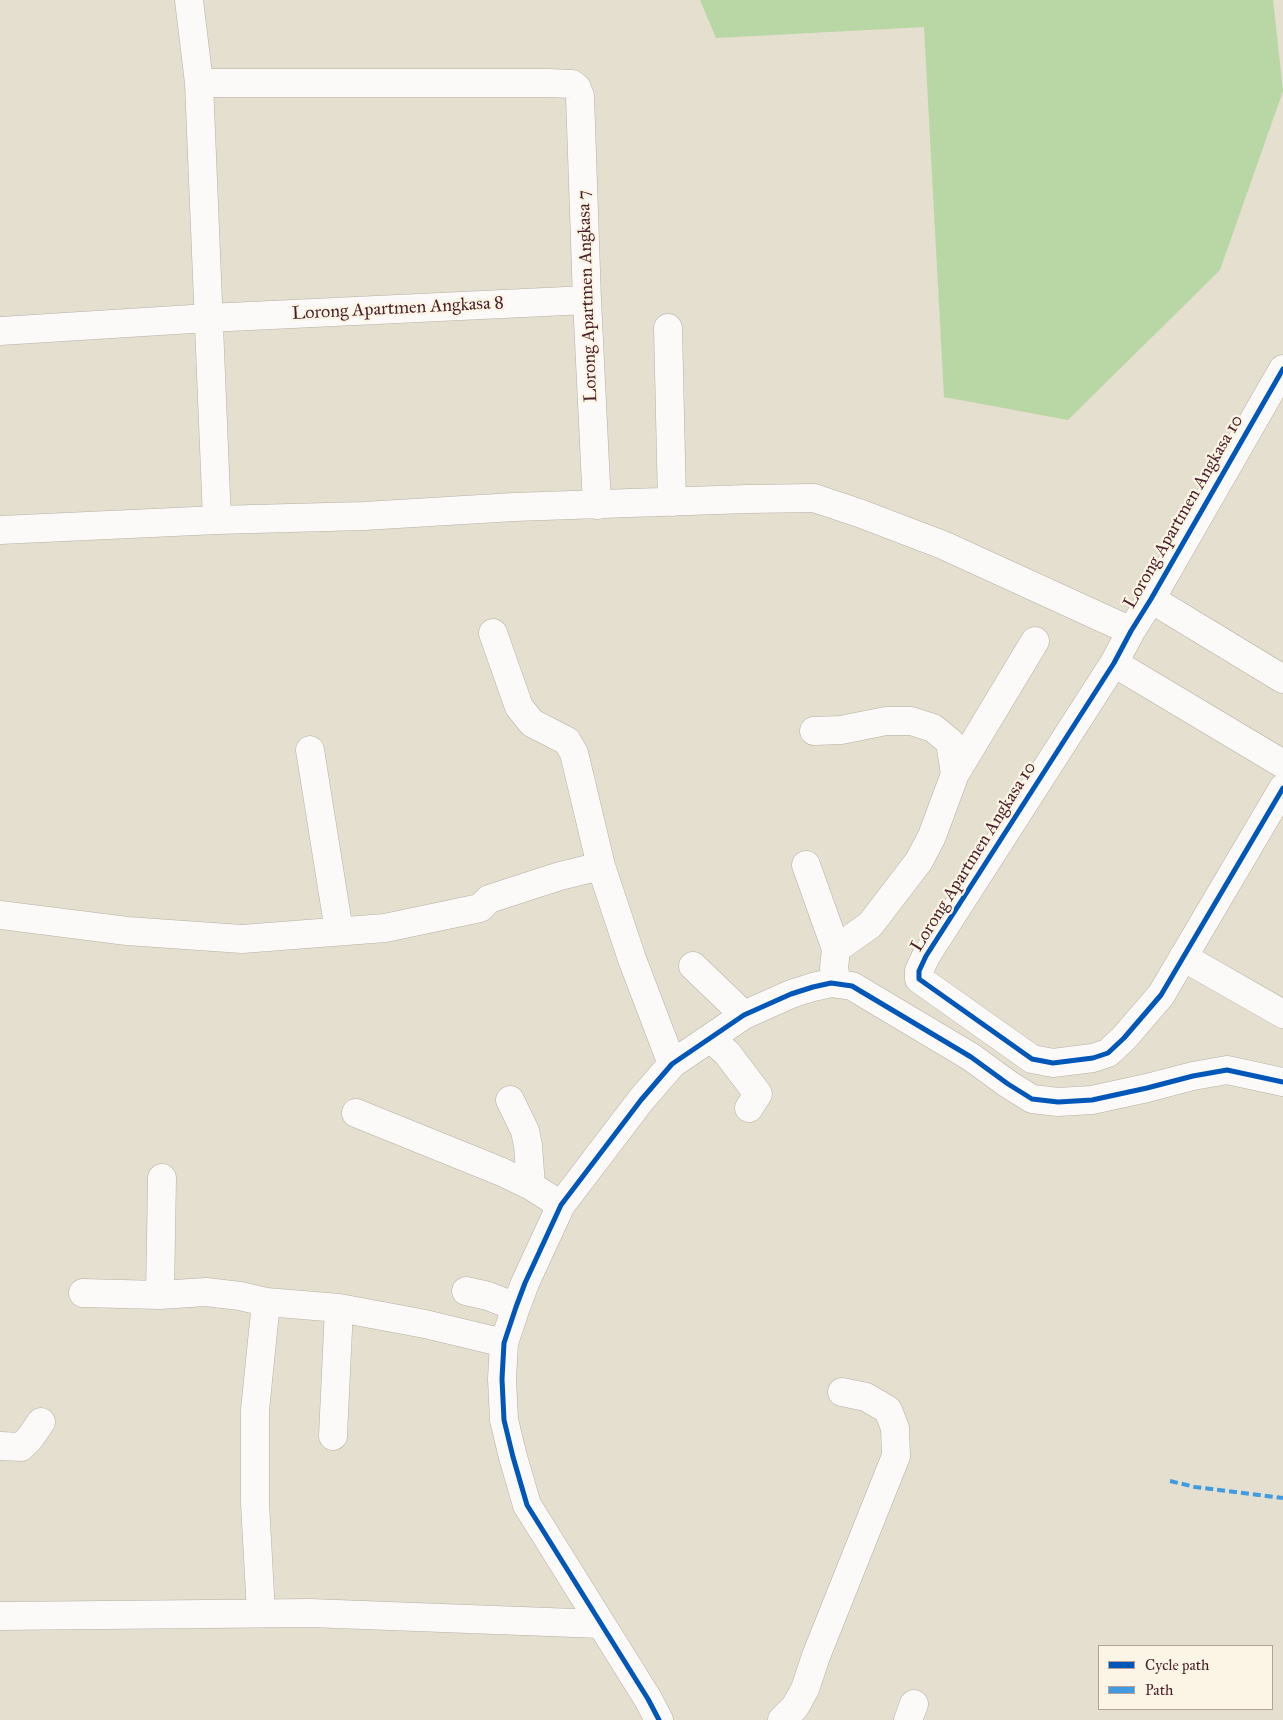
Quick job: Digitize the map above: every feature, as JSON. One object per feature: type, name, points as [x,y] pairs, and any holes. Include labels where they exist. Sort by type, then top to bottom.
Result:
[{"type":"street","points":[[189,0],[199,83],[217,520]]},
{"type":"street","name":"Lorong Apartmen Angkasa 7","points":[[199,83],[548,83],[572,84],[577,88],[580,96],[587,300],[598,505]]},
{"type":"street","name":"Lorong Apartmen Angkasa 8","points":[[0,331],[208,318],[587,300]]},
{"type":"street","points":[[668,328],[672,502]]},
{"type":"street","name":"Lorong Apartmen Angkasa 10","points":[[1283,368],[1151,599],[1131,630],[1114,663],[926,956],[919,971],[919,979],[1032,1059],[1053,1064],[1093,1058],[1108,1053],[1124,1038],[1161,994],[1283,788]]},
{"type":"street","points":[[0,530],[217,520],[364,516],[514,507],[814,498],[943,545],[1131,630]]},
{"type":"street","points":[[1151,599],[1283,679]]},
{"type":"street","points":[[493,633],[519,707],[532,723],[567,741],[574,753],[601,866],[632,960],[672,1064]]},
{"type":"street","points":[[836,949],[870,924],[919,861],[932,836],[955,774],[1035,641]]},
{"type":"street","points":[[1114,663],[1283,764]]},
{"type":"street","points":[[814,731],[841,730],[886,720],[911,721],[926,725],[933,728],[950,742],[955,774]]},
{"type":"street","points":[[310,750],[339,931]]},
{"type":"street","points":[[806,865],[836,949],[834,968],[837,984]]},
{"type":"street","points":[[0,915],[127,931],[242,939],[385,928],[480,908],[489,898],[560,876],[601,866]]},
{"type":"street","points":[[1183,957],[1283,1014]]},
{"type":"street","points":[[693,966],[744,1015]]},
{"type":"street","points":[[659,1720],[648,1699],[527,1505],[504,1420],[502,1379],[504,1343],[516,1307],[561,1205],[641,1100],[672,1064],[744,1015],[791,994],[831,983],[852,986],[971,1057],[1032,1099],[1058,1102],[1092,1100],[1193,1076],[1227,1070],[1283,1082]]},
{"type":"street","points":[[711,1039],[727,1052],[758,1094],[749,1108]]},
{"type":"street","points":[[510,1100],[524,1131],[531,1186]]},
{"type":"street","points":[[356,1113],[531,1186],[561,1205]]},
{"type":"street","points":[[160,1295],[162,1178]]},
{"type":"street","points":[[466,1291],[488,1296],[516,1307]]},
{"type":"street","points":[[83,1293],[160,1295],[206,1292],[240,1296],[266,1302],[340,1308],[425,1324],[504,1343]]},
{"type":"street","points":[[261,1613],[255,1503],[255,1410],[266,1302]]},
{"type":"street","points":[[333,1436],[340,1308]]},
{"type":"street","points":[[782,1720],[795,1707],[804,1689],[896,1456],[895,1428],[888,1410],[866,1397],[842,1392]]},
{"type":"street","points":[[0,1446],[22,1447],[41,1422]]},
{"type":"street","points":[[0,1616],[310,1613],[601,1624]]},
{"type":"green space","points":[[700,0],[1273,0],[1283,91],[1220,270],[1068,420],[944,397],[924,27],[716,38]]},
{"type":"marked path","points":[[1170,1481],[1195,1487],[1283,1498]]},
{"type":"cycle path","points":[[1283,369],[1114,663],[926,956],[919,971],[919,979],[1032,1059],[1053,1063],[1093,1058],[1108,1053],[1124,1038],[1161,995],[1283,788]]},
{"type":"cycle path","points":[[659,1720],[648,1699],[527,1505],[504,1420],[502,1379],[504,1343],[516,1307],[561,1205],[641,1100],[672,1064],[744,1015],[791,994],[831,983],[852,986],[971,1057],[1032,1099],[1058,1102],[1092,1100],[1193,1076],[1227,1070],[1283,1082]]}]
